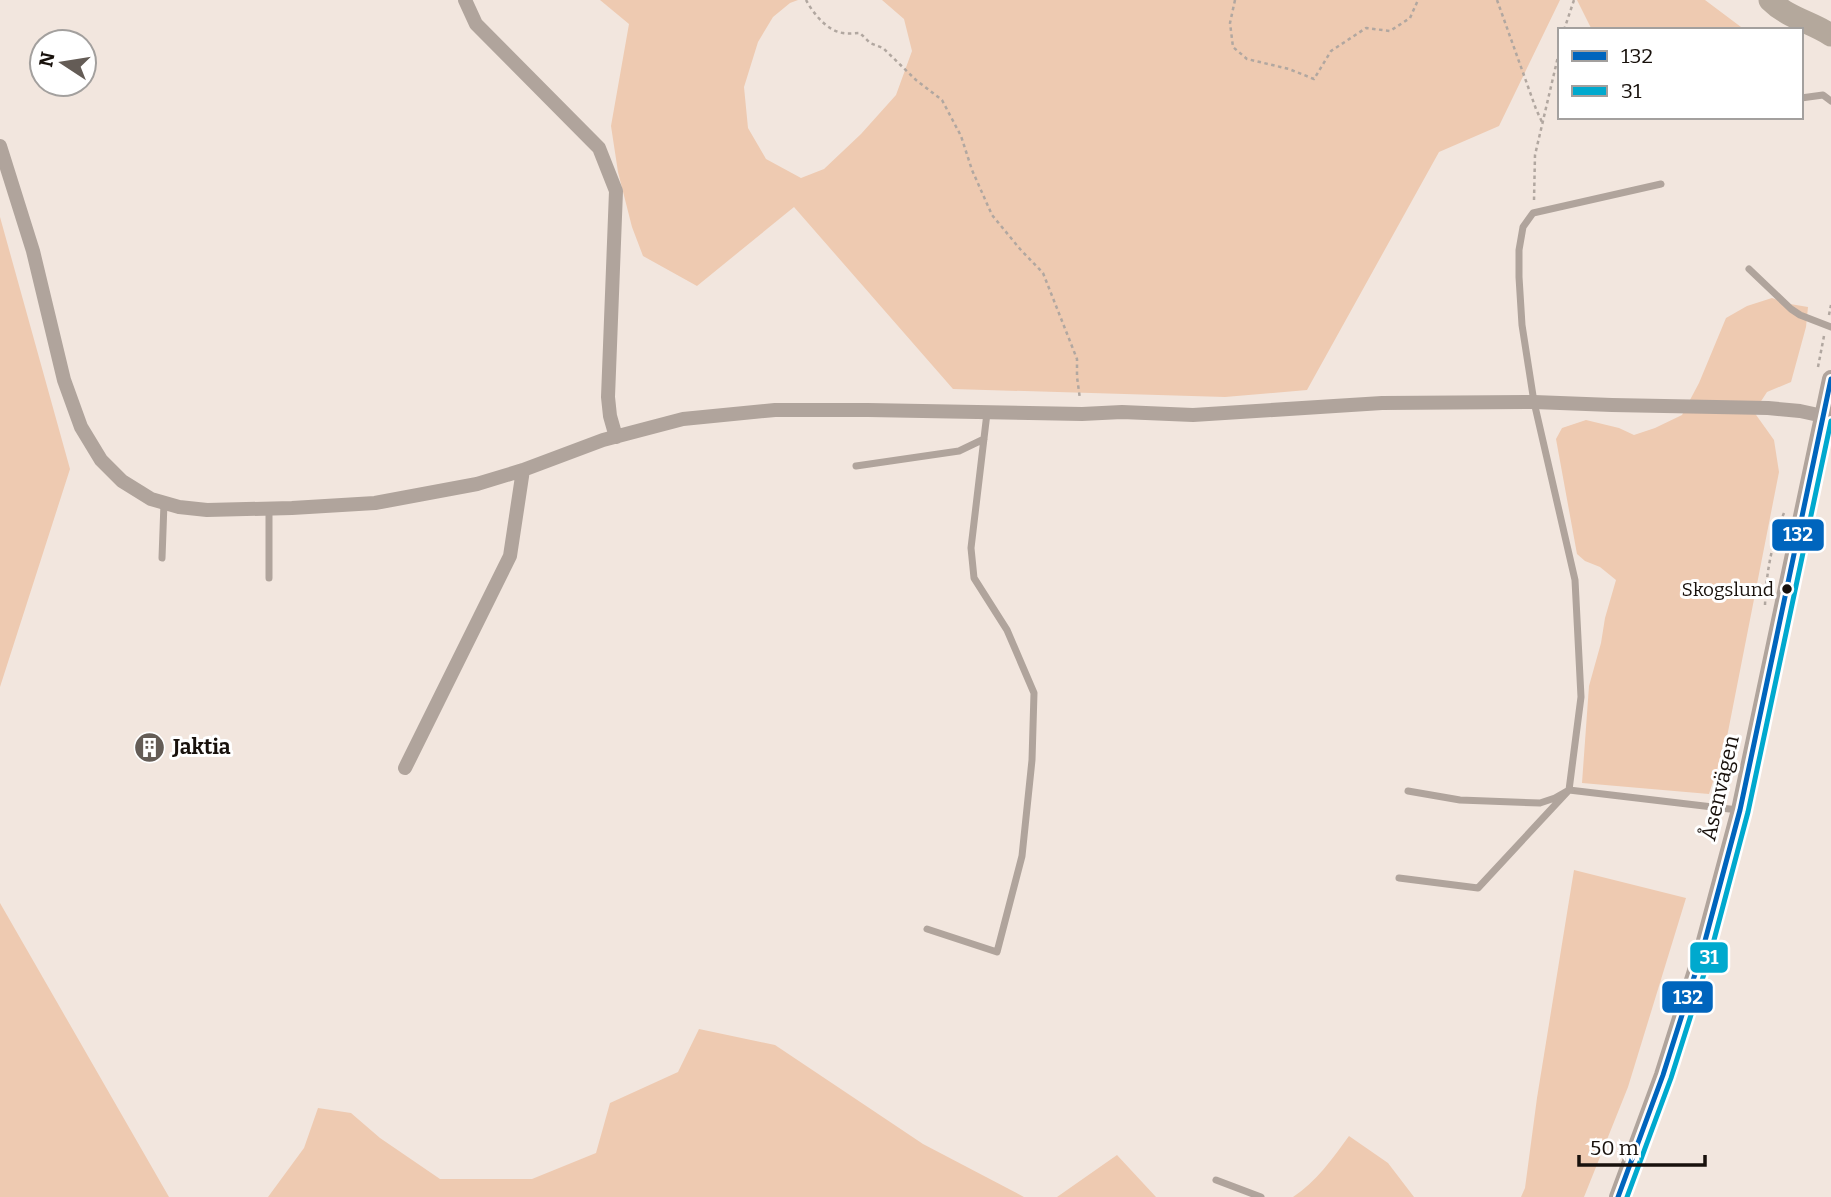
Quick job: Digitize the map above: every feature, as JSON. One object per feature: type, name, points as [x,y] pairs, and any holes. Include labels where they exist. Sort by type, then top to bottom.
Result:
[{"type":"highway","points":[[1770,0],[1796,19],[1828,31]]},
{"type":"street","points":[[465,0],[476,24],[599,148],[616,191],[608,397],[610,416],[617,437]]},
{"type":"street","points":[[0,146],[33,251],[64,380],[81,427],[101,460],[122,481],[151,499],[179,507],[207,510],[269,509],[375,503],[477,484],[603,440],[683,419],[775,410],[1083,414],[1122,412],[1194,415],[1382,403],[1534,402],[1768,408],[1823,416]]},
{"type":"street","name":"Åsenvägen","points":[[1618,1197],[1663,1074],[1702,952],[1740,810],[1823,416],[1824,376]]},
{"type":"street","points":[[405,768],[510,556],[523,470]]},
{"type":"lane","points":[[1803,98],[1823,95],[1831,101]]},
{"type":"lane","points":[[1399,878],[1478,888],[1570,790],[1581,697],[1575,580],[1534,402],[1522,325],[1519,277],[1523,227],[1533,214],[1661,184]]},
{"type":"lane","points":[[1749,269],[1791,309],[1829,326]]},
{"type":"lane","points":[[928,929],[998,952],[1022,856],[1032,760],[1034,693],[1007,630],[974,578],[971,548],[987,412]]},
{"type":"lane","points":[[856,466],[959,451],[984,439]]},
{"type":"lane","points":[[162,558],[164,503]]},
{"type":"lane","points":[[268,578],[269,509]]},
{"type":"lane","points":[[1408,791],[1460,800],[1540,803],[1570,790],[1740,810]]},
{"type":"lane","points":[[1216,1180],[1261,1197]]},
{"type":"path","points":[[806,0],[822,22],[831,29],[844,33],[860,33],[870,43],[883,48],[916,80],[942,100],[961,136],[972,170],[992,215],[1043,273],[1077,359],[1083,414]]},
{"type":"path","points":[[1235,0],[1230,23],[1233,47],[1247,59],[1289,69],[1314,79],[1331,51],[1366,28],[1390,31],[1410,18],[1418,0]]},
{"type":"path","points":[[1497,0],[1543,124]]},
{"type":"path","points":[[1565,28],[1574,0]]},
{"type":"path","points":[[1533,214],[1535,155],[1558,57]]},
{"type":"path","points":[[1824,376],[1831,305]]},
{"type":"path","points":[[1764,611],[1765,587],[1774,541],[1785,510]]},
{"type":"shaded area","points":[[600,0],[798,0],[773,17],[758,42],[744,87],[748,128],[766,159],[801,178],[824,169],[861,134],[896,95],[912,51],[904,19],[882,0],[1560,0],[1499,126],[1439,152],[1307,390],[1225,397],[953,389],[794,207],[697,286],[643,256],[632,227],[618,172],[611,126],[629,24]]},
{"type":"shaded area","points":[[1577,0],[1705,0],[1742,28],[1591,28]]},
{"type":"shaded area","points":[[0,217],[70,469],[0,687]]},
{"type":"shaded area","points":[[1772,298],[1808,307],[1806,327],[1791,382],[1767,392],[1754,412],[1774,440],[1779,472],[1726,742],[1709,794],[1582,783],[1589,686],[1616,580],[1577,554],[1556,439],[1562,428],[1586,420],[1619,428],[1634,435],[1682,415],[1699,383],[1726,318],[1747,306]]},
{"type":"shaded area","points":[[1574,870],[1686,898],[1628,1087],[1584,1197],[1521,1197],[1525,1188]]},
{"type":"shaded area","points":[[0,903],[169,1197],[0,1197]]},
{"type":"shaded area","points":[[699,1029],[775,1045],[923,1144],[1024,1197],[268,1197],[304,1148],[318,1108],[351,1113],[380,1138],[440,1179],[532,1179],[596,1153],[610,1103],[678,1072]]},
{"type":"shaded area","points":[[1349,1136],[1388,1163],[1414,1197],[1293,1197],[1317,1177]]},
{"type":"shaded area","points":[[1117,1155],[1156,1197],[1057,1197]]},
{"type":"transit line","name":"132","points":[[1618,1197],[1663,1075],[1702,952],[1740,810],[1831,379]]},
{"type":"transit line","name":"31","points":[[1627,1197],[1671,1078],[1710,955],[1748,812],[1831,421]]},
{"type":"place","name":"Skogslund","points":[[1787,589]]},
{"type":"place","name":"Jaktia","points":[[150,747]]}]
